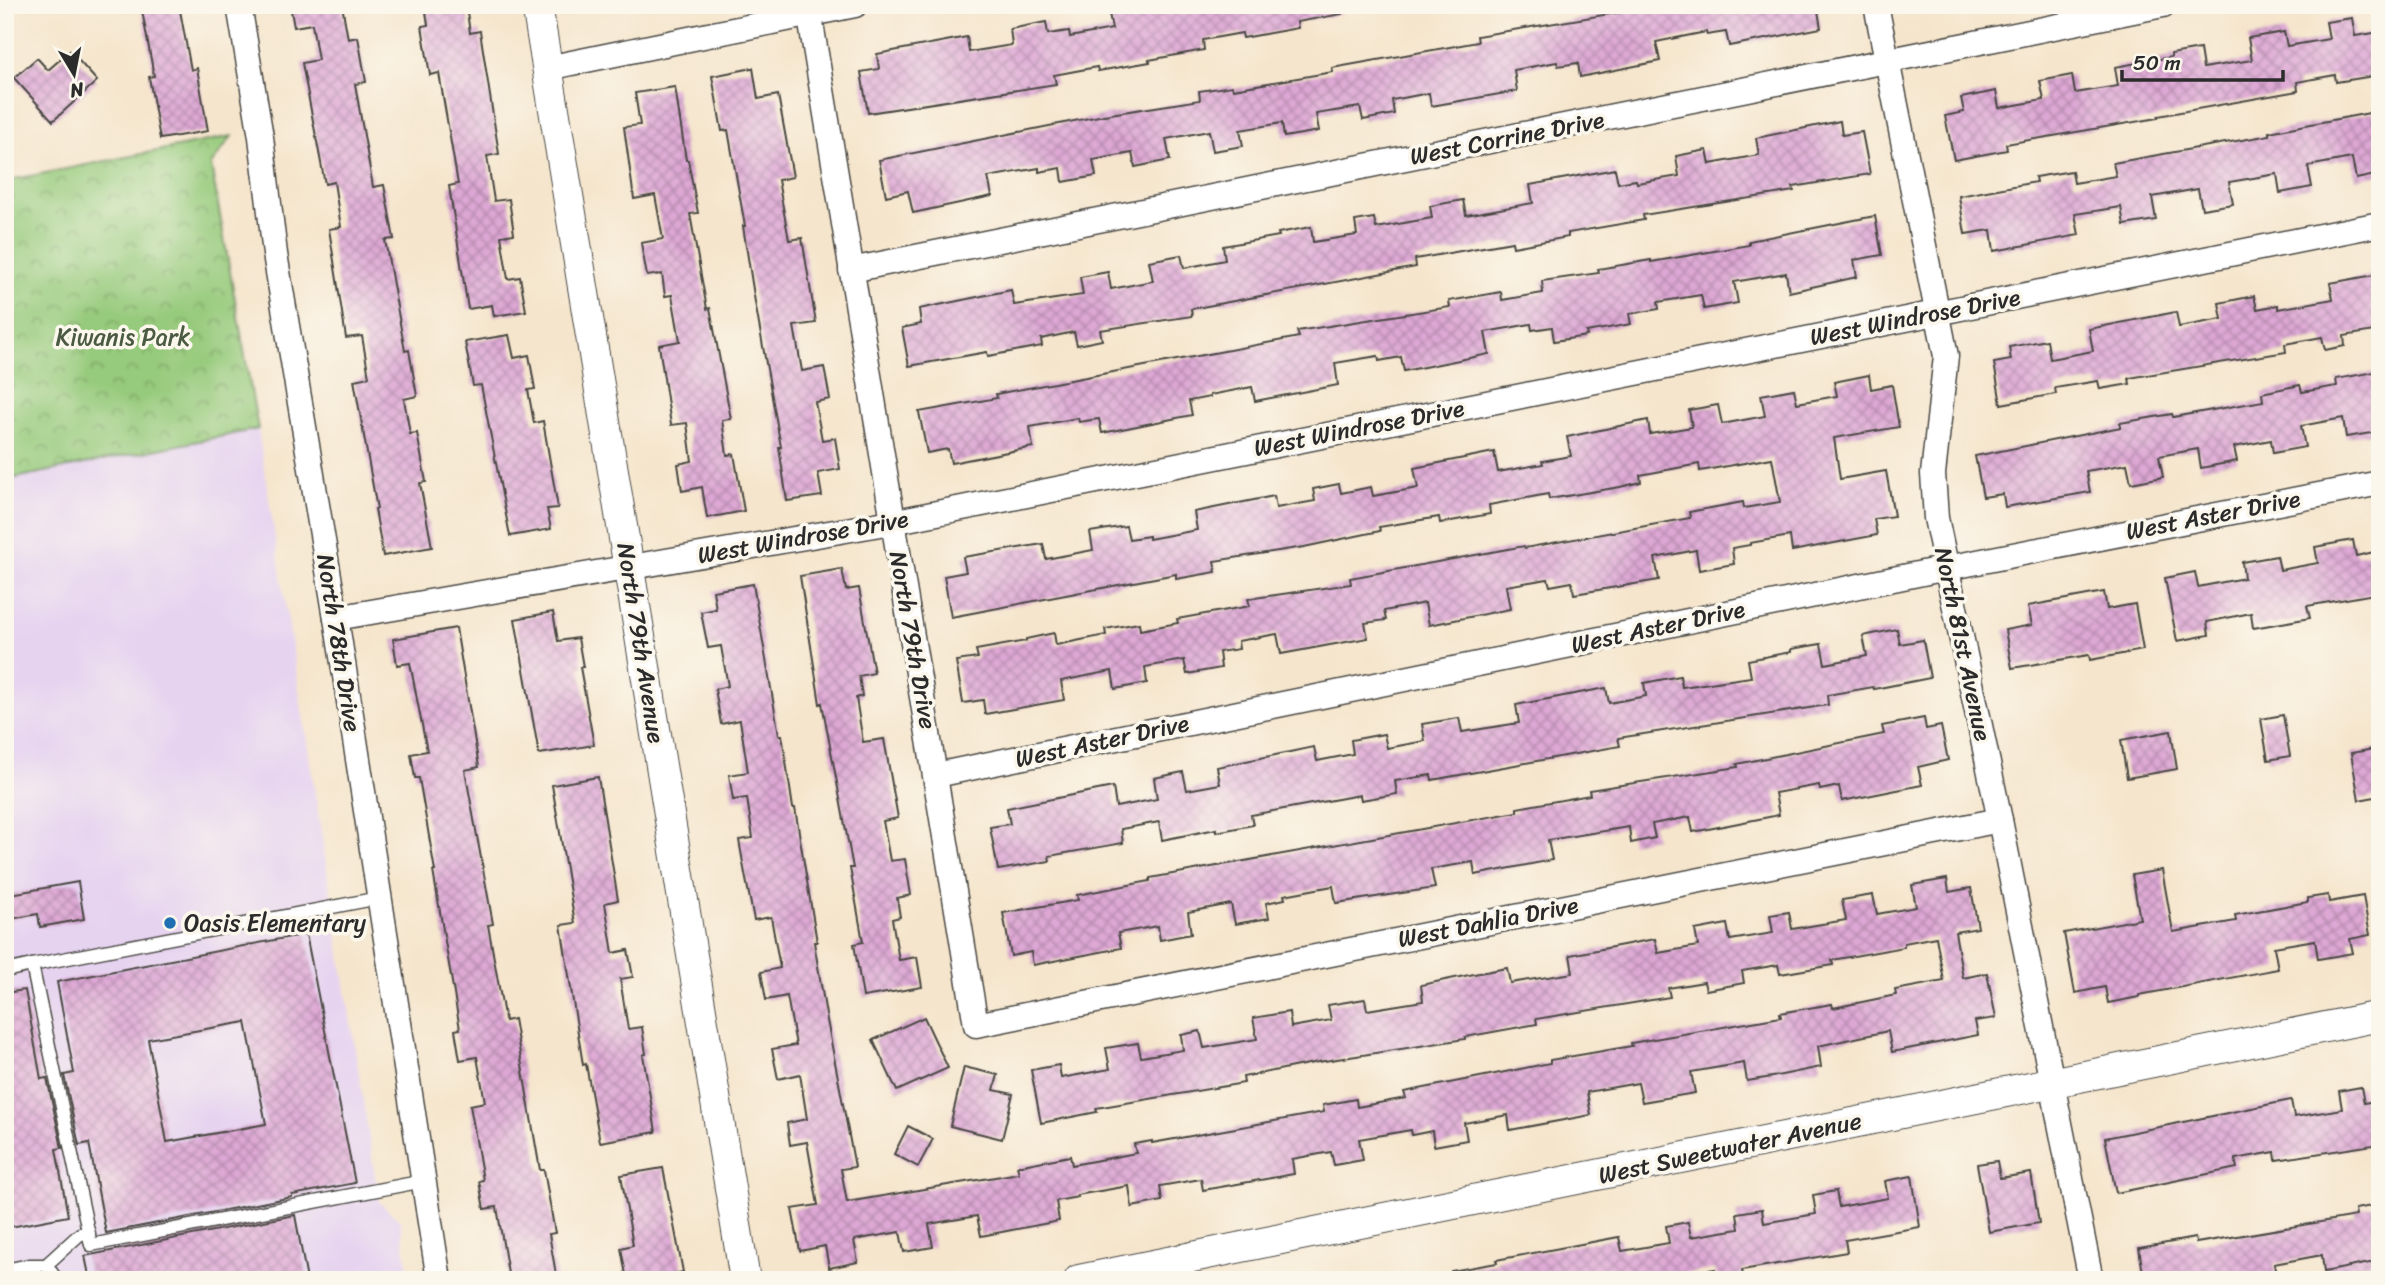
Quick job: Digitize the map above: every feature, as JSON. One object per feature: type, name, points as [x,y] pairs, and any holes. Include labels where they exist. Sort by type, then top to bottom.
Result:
[{"type":"street","name":"North 78th Drive","points":[[239,5],[261,138],[277,267],[336,618],[439,1280]]},
{"type":"street","name":"North 79th Avenue","points":[[537,5],[745,1280]]},
{"type":"street","points":[[547,68],[809,10],[855,5]]},
{"type":"street","name":"North 81st Avenue","points":[[1876,5],[1946,356],[1933,474],[1936,518],[2000,820],[2091,1280]]},
{"type":"street","name":"West Corrine Drive","points":[[851,270],[2163,5]]},
{"type":"street","name":"North 79th Drive","points":[[809,10],[976,1025]]},
{"type":"street","name":"West Windrose Drive","points":[[336,618],[892,522],[2380,223]]},
{"type":"street","name":"West Aster Drive","points":[[936,775],[1947,568],[2380,483]]},
{"type":"street","name":"West Dahlia Drive","points":[[976,1025],[2000,820]]},
{"type":"street","name":"West Sweetwater Avenue","points":[[1079,1280],[2380,1016]]},
{"type":"lane","points":[[5,971],[379,898]]},
{"type":"lane","points":[[32,965],[91,1245],[424,1181]]},
{"type":"lane","points":[[5,1270],[46,1265],[80,1234],[89,1233]]},
{"type":"lane","points":[[46,1265],[57,1280]]},
{"type":"shaded area","name":"Oasis Elementary","points":[[258,429],[379,1202],[400,1221],[410,1280],[5,1280],[5,480]]},
{"type":"green space","name":"Kiwanis Park","points":[[232,136],[211,165],[258,429],[5,480],[5,181]]},
{"type":"building","points":[[141,5],[179,5],[191,70],[197,68],[208,131],[160,139],[149,77],[154,76]]},
{"type":"building","points":[[290,5],[342,5],[348,39],[358,37],[366,82],[355,84],[373,187],[384,185],[394,239],[385,240],[405,351],[409,350],[417,396],[404,399],[410,434],[417,433],[426,482],[420,483],[432,547],[383,556],[354,380],[369,377],[362,336],[346,338],[329,229],[341,227],[334,182],[325,184],[302,63],[318,60],[312,24],[294,27]]},
{"type":"building","points":[[425,5],[466,5],[470,33],[480,31],[499,154],[487,156],[494,201],[509,199],[514,234],[501,236],[508,279],[520,277],[526,311],[494,316],[492,305],[468,309],[449,186],[458,184],[439,73],[430,75],[422,26],[428,25]]},
{"type":"building","points":[[1124,5],[1341,5],[1342,14],[1297,22],[1298,28],[1243,38],[1242,33],[1203,40],[1204,50],[1149,60],[1150,62],[1098,71],[1097,67],[1054,75],[1056,84],[868,113],[861,72],[879,69],[877,54],[967,37],[969,52],[1012,45],[1010,29],[1046,22],[1048,34],[1069,31],[1070,37],[1112,29],[1108,8]]},
{"type":"building","points":[[1621,5],[1817,5],[1821,28],[1729,46],[1726,32],[1707,35],[1706,32],[1656,42],[1660,61],[1580,77],[1578,63],[1558,66],[1557,62],[1514,70],[1517,91],[1431,106],[1429,93],[1392,100],[1394,114],[1363,120],[1360,107],[1316,114],[1319,131],[1284,137],[1282,123],[1240,130],[1243,146],[1213,151],[1209,131],[1166,139],[1170,160],[1135,167],[1132,153],[1093,160],[1096,176],[1063,182],[1061,168],[1039,172],[1039,168],[988,177],[992,196],[913,213],[908,191],[886,196],[879,160],[1104,115],[1200,100],[1199,91],[1232,86],[1233,89],[1333,72],[1332,68],[1478,42],[1477,36],[1622,12]]},
{"type":"building","points":[[2352,18],[2355,36],[2380,32],[2380,75],[2336,82],[2335,75],[2297,82],[2298,91],[2006,144],[2007,150],[1954,160],[1945,116],[1964,112],[1961,98],[1996,91],[1999,108],[2044,100],[2040,81],[2072,75],[2075,93],[2118,86],[2115,67],[2200,49],[2203,68],[2252,60],[2248,38],[2284,32],[2287,46],[2329,39],[2326,22]]},
{"type":"building","points":[[70,51],[97,81],[53,121],[14,78],[37,58],[48,70]]},
{"type":"building","points":[[753,68],[758,99],[778,95],[793,177],[778,180],[789,240],[802,238],[816,323],[794,326],[802,371],[824,367],[830,399],[815,402],[822,440],[835,438],[840,469],[818,473],[822,496],[787,501],[781,447],[755,302],[745,226],[728,130],[722,131],[712,76]]},
{"type":"building","points":[[675,87],[686,160],[698,213],[690,214],[731,419],[722,420],[727,455],[734,454],[744,511],[707,518],[702,487],[682,491],[678,464],[692,461],[687,423],[671,425],[659,345],[680,341],[672,295],[665,296],[662,274],[647,276],[641,243],[663,239],[655,195],[634,199],[624,127],[640,125],[635,93]]},
{"type":"building","points":[[2380,111],[2380,174],[2356,179],[2352,158],[2308,166],[2312,187],[2280,193],[2277,174],[2229,182],[2233,204],[2202,209],[2198,189],[2152,197],[2156,220],[2124,225],[2121,207],[2075,214],[2079,235],[1994,251],[1991,230],[1965,234],[1959,196],[2036,182],[2035,177],[2072,171],[2074,183],[2116,176],[2113,163],[2270,135],[2269,132]]},
{"type":"building","points":[[1840,121],[1842,135],[1862,132],[1870,174],[1793,187],[1794,191],[1643,215],[1644,220],[1568,233],[1568,237],[1513,247],[1512,242],[1415,259],[1416,267],[1191,309],[1192,316],[1100,330],[1102,340],[1077,345],[1074,332],[1041,339],[1042,346],[988,356],[987,352],[909,366],[902,328],[921,324],[919,309],[1011,290],[1014,305],[1083,295],[1080,277],[1108,272],[1111,289],[1153,281],[1149,261],[1181,255],[1184,268],[1225,260],[1223,246],[1311,227],[1313,242],[1357,235],[1355,221],[1374,218],[1376,228],[1432,218],[1430,206],[1463,200],[1466,215],[1533,203],[1530,185],[1615,169],[1618,183],[1636,180],[1637,183],[1679,176],[1676,156],[1707,150],[1710,164],[1759,155],[1756,138]]},
{"type":"building","points":[[1875,216],[1882,255],[1854,260],[1857,277],[1789,292],[1786,273],[1734,282],[1738,303],[1704,309],[1701,295],[1658,302],[1659,309],[1629,314],[1631,324],[1586,332],[1587,336],[1554,341],[1552,327],[1532,330],[1531,324],[1485,332],[1489,354],[1404,371],[1401,357],[1379,361],[1378,356],[1335,363],[1338,385],[1255,401],[1252,387],[1210,395],[1189,401],[1192,415],[1102,433],[1099,419],[1079,422],[1078,418],[1030,427],[1033,447],[951,463],[948,449],[927,453],[919,412],[997,398],[996,394],[1299,337],[1297,331],[1450,307],[1449,301],[1501,292],[1502,300],[1543,293],[1542,281],[1599,273],[1598,269],[1749,245],[1749,241]]},
{"type":"building","points":[[2380,274],[2380,330],[2344,336],[2345,346],[2325,350],[2322,337],[2285,344],[2286,352],[2129,378],[2130,384],[2100,389],[2098,381],[2055,388],[2056,394],[2001,404],[1994,363],[2011,360],[2009,347],[2047,340],[2050,359],[2093,351],[2089,329],[2176,312],[2179,327],[2222,319],[2219,303],[2254,296],[2257,309],[2278,305],[2278,309],[2333,299],[2330,283]]},
{"type":"building","points":[[509,335],[514,358],[529,355],[535,389],[528,390],[534,423],[543,421],[558,508],[547,509],[551,529],[510,536],[481,385],[473,386],[465,342]]},
{"type":"building","points":[[2380,371],[2380,410],[2375,411],[2378,432],[2346,437],[2343,418],[2301,426],[2305,447],[2273,453],[2271,440],[2234,447],[2237,461],[2201,468],[2198,449],[2159,456],[2163,477],[2131,483],[2127,464],[2086,471],[2090,492],[2005,507],[2003,494],[1983,497],[1975,456],[2121,427],[2120,423],[2172,414],[2173,417],[2263,401],[2262,393],[2300,385],[2302,392],[2337,386],[2336,379]]},
{"type":"building","points":[[1869,375],[1871,389],[1892,385],[1899,427],[1834,438],[1840,479],[1886,471],[1894,516],[1874,519],[1877,535],[1792,551],[1790,536],[1750,543],[1732,548],[1734,564],[1699,570],[1696,550],[1655,558],[1659,580],[1574,594],[1572,582],[1550,586],[1548,579],[1506,586],[1510,609],[1429,625],[1425,603],[1384,611],[1386,620],[1365,623],[1368,638],[1281,654],[1277,634],[1238,641],[1239,649],[1219,652],[1221,668],[1187,674],[1184,660],[1145,667],[1147,683],[1115,689],[1112,671],[1061,681],[1064,700],[985,714],[983,700],[963,703],[956,661],[978,658],[976,650],[1054,633],[1056,645],[1106,635],[1105,629],[1139,623],[1140,630],[1178,623],[1177,619],[1250,606],[1248,599],[1351,584],[1350,578],[1690,518],[1689,512],[1743,502],[1744,508],[1780,502],[1772,458],[1700,471],[1699,464],[1640,475],[1641,482],[1620,487],[1549,499],[1548,494],[1489,505],[1490,514],[1440,523],[1439,517],[1379,527],[1380,531],[1304,547],[1214,561],[1216,572],[1176,579],[1176,574],[951,617],[944,576],[966,572],[963,557],[1043,544],[1046,559],[1093,550],[1090,532],[1126,526],[1129,539],[1149,536],[1149,539],[1197,530],[1194,512],[1274,496],[1276,508],[1315,501],[1313,489],[1339,484],[1341,493],[1371,487],[1373,496],[1418,488],[1414,468],[1494,452],[1498,472],[1543,464],[1542,461],[1571,456],[1567,437],[1648,420],[1650,434],[1692,427],[1689,410],[1718,405],[1722,424],[1765,416],[1761,395],[1794,389],[1797,403],[1837,396],[1834,382]]},
{"type":"building","points":[[2353,540],[2356,556],[2374,552],[2380,593],[2307,606],[2310,618],[2253,628],[2251,613],[2207,622],[2209,635],[2177,641],[2165,578],[2195,572],[2198,587],[2244,578],[2242,562],[2277,556],[2280,570],[2318,563],[2315,547]]},
{"type":"building","points":[[842,569],[846,590],[859,588],[874,673],[859,676],[862,696],[856,698],[863,742],[884,739],[898,818],[883,821],[890,861],[905,859],[911,895],[897,898],[900,917],[892,919],[899,960],[917,957],[922,987],[863,997],[854,944],[863,942],[850,868],[853,868],[822,703],[820,704],[800,576]]},
{"type":"building","points":[[753,584],[779,735],[782,735],[795,808],[826,1015],[855,1167],[841,1169],[847,1202],[1019,1173],[1017,1166],[1070,1156],[1072,1165],[1136,1153],[1134,1144],[1324,1112],[1323,1105],[1356,1099],[1357,1107],[1406,1098],[1404,1092],[1550,1063],[1550,1060],[1781,1017],[1780,1013],[1832,1004],[1833,1008],[1896,995],[1895,990],[1944,981],[1936,937],[1904,943],[1904,947],[1832,960],[1833,965],[1780,974],[1778,965],[1742,971],[1744,983],[1706,990],[1704,982],[1668,988],[1670,997],[1536,1019],[1537,1024],[1465,1039],[1318,1062],[1243,1077],[1244,1083],[1096,1108],[1097,1112],[1041,1123],[1031,1070],[1059,1065],[1061,1078],[1110,1069],[1106,1048],[1138,1043],[1141,1057],[1183,1050],[1181,1035],[1200,1031],[1204,1048],[1257,1039],[1253,1018],[1289,1012],[1291,1027],[1331,1020],[1328,1005],[1365,999],[1367,1010],[1423,1001],[1421,985],[1507,968],[1510,983],[1573,973],[1570,955],[1655,939],[1658,953],[1698,946],[1695,930],[1727,924],[1730,940],[1773,933],[1770,915],[1789,912],[1792,929],[1846,920],[1842,900],[1873,895],[1877,914],[1916,907],[1912,885],[1947,879],[1949,892],[1971,888],[1978,928],[1955,932],[1963,978],[1987,973],[1996,1018],[1975,1021],[1978,1035],[1892,1052],[1888,1031],[1818,1046],[1821,1067],[1772,1077],[1747,1081],[1744,1063],[1691,1072],[1695,1093],[1642,1102],[1638,1083],[1587,1092],[1591,1115],[1510,1130],[1508,1115],[1464,1123],[1467,1140],[1434,1146],[1432,1131],[1412,1135],[1411,1130],[1359,1139],[1363,1160],[1334,1165],[1331,1152],[1292,1159],[1294,1174],[1203,1190],[1201,1179],[1160,1186],[1162,1201],[1132,1207],[1129,1186],[1056,1201],[1059,1221],[981,1236],[977,1216],[929,1224],[933,1247],[904,1252],[900,1232],[854,1240],[858,1262],[829,1268],[825,1246],[800,1251],[792,1209],[818,1205],[807,1142],[790,1145],[787,1123],[807,1119],[800,1074],[778,1079],[772,1049],[796,1045],[787,996],[766,1000],[761,972],[780,968],[771,917],[754,920],[739,840],[753,838],[747,798],[733,800],[729,775],[748,772],[740,720],[721,724],[715,689],[728,686],[721,646],[708,648],[701,612],[716,609],[713,591]]},
{"type":"building","points":[[2104,592],[2107,609],[2135,604],[2143,650],[2090,660],[2089,655],[2012,668],[2005,630],[2032,625],[2028,606]]},
{"type":"building","points":[[553,612],[558,641],[578,638],[583,667],[580,667],[594,745],[539,754],[515,619]]},
{"type":"building","points":[[456,628],[479,767],[465,770],[493,924],[488,925],[505,1021],[514,1019],[540,1170],[544,1170],[555,1233],[549,1234],[557,1280],[509,1280],[497,1207],[484,1209],[479,1181],[483,1180],[470,1105],[485,1102],[477,1057],[460,1060],[455,1030],[460,1029],[435,871],[419,778],[415,778],[411,754],[427,751],[410,663],[397,665],[393,639]]},
{"type":"building","points":[[1897,629],[1900,644],[1923,640],[1930,678],[1827,695],[1828,705],[1618,738],[1620,746],[1432,780],[1431,775],[1395,781],[1397,794],[1361,800],[1360,795],[1251,815],[1253,825],[1216,832],[1216,829],[1162,840],[1159,822],[1121,829],[1123,843],[1049,856],[1050,861],[998,870],[990,827],[1010,824],[1007,808],[1113,787],[1116,807],[1157,799],[1154,778],[1183,772],[1187,790],[1220,784],[1217,767],[1314,747],[1317,761],[1353,754],[1351,740],[1384,734],[1387,748],[1425,741],[1422,724],[1459,718],[1462,732],[1519,723],[1516,705],[1606,688],[1609,703],[1646,696],[1644,683],[1680,676],[1682,687],[1751,677],[1748,660],[1791,652],[1791,649],[1821,644],[1825,664],[1867,656],[1863,636]]},
{"type":"building","points":[[2283,715],[2290,756],[2268,760],[2261,719]]},
{"type":"building","points":[[1924,718],[1926,729],[1941,726],[1948,760],[1918,767],[1922,785],[1842,801],[1839,786],[1820,790],[1819,785],[1775,793],[1779,815],[1693,832],[1690,817],[1652,824],[1655,838],[1631,843],[1629,827],[1548,840],[1552,860],[1475,875],[1473,862],[1431,869],[1435,888],[1336,903],[1333,886],[1284,895],[1285,899],[1266,903],[1269,918],[1235,924],[1231,904],[1188,912],[1191,934],[1160,940],[1158,926],[1118,933],[1121,948],[1033,965],[1031,952],[1011,956],[1003,913],[1078,900],[1077,895],[1150,881],[1150,878],[1517,812],[1517,808],[1590,795],[1589,790],[1738,767],[1737,764],[1884,734],[1882,726]]},
{"type":"building","points":[[2171,731],[2177,769],[2127,778],[2121,740]]},
{"type":"building","points":[[2380,748],[2380,796],[2359,800],[2351,753]]},
{"type":"building","points":[[598,777],[618,900],[605,903],[613,953],[628,950],[633,977],[620,979],[628,1029],[642,1027],[646,1054],[643,1055],[656,1132],[600,1142],[586,1064],[583,1065],[561,925],[575,923],[552,785]]},
{"type":"building","points":[[2162,870],[2173,932],[2236,921],[2235,915],[2308,902],[2308,898],[2328,895],[2329,902],[2363,896],[2370,935],[2350,939],[2353,953],[2318,959],[2315,940],[2274,947],[2278,969],[2139,997],[2108,1003],[2105,987],[2075,993],[2064,933],[2140,919],[2132,875]]},
{"type":"building","points":[[78,882],[84,919],[40,927],[38,914],[5,920],[5,895]]},
{"type":"building","points":[[306,934],[355,1183],[106,1233],[89,1143],[79,1145],[64,1075],[74,1073],[57,982]],"holes":[[[246,1022],[266,1124],[167,1142],[148,1039]]]},
{"type":"building","points":[[25,990],[41,1079],[47,1078],[62,1148],[56,1149],[68,1216],[5,1228],[5,993]]},
{"type":"building","points":[[924,1017],[948,1068],[897,1091],[873,1040]]},
{"type":"building","points":[[964,1067],[998,1075],[994,1090],[1013,1094],[1002,1139],[950,1126]]},
{"type":"building","points":[[2361,1087],[2364,1103],[2380,1100],[2380,1144],[2276,1160],[2275,1152],[2235,1159],[2237,1168],[2116,1193],[2105,1138],[2291,1100],[2294,1117],[2342,1109],[2339,1091]]},
{"type":"building","points":[[908,1126],[933,1139],[918,1167],[894,1154]]},
{"type":"building","points":[[1997,1161],[2000,1178],[2031,1173],[2039,1223],[1989,1232],[1977,1164]]},
{"type":"building","points":[[663,1168],[683,1272],[674,1274],[675,1280],[627,1280],[621,1248],[633,1245],[621,1175]]},
{"type":"building","points":[[1912,1176],[1920,1227],[1845,1240],[1847,1252],[1742,1270],[1744,1280],[1717,1280],[1715,1269],[1653,1280],[1452,1280],[1451,1271],[1619,1237],[1622,1251],[1669,1243],[1666,1226],[1688,1222],[1691,1237],[1739,1229],[1737,1213],[1762,1209],[1764,1223],[1816,1214],[1813,1195],[1836,1191],[1839,1207],[1888,1198],[1885,1181]]},
{"type":"building","points":[[2377,1205],[2380,1220],[2380,1261],[2324,1272],[2322,1255],[2274,1264],[2277,1280],[2144,1280],[2139,1248],[2195,1238],[2196,1243],[2356,1216],[2355,1209]]},
{"type":"building","points":[[295,1215],[307,1280],[90,1280],[85,1256]]},
{"type":"place","name":"Oasis Elementary","points":[[170,923]]}]
